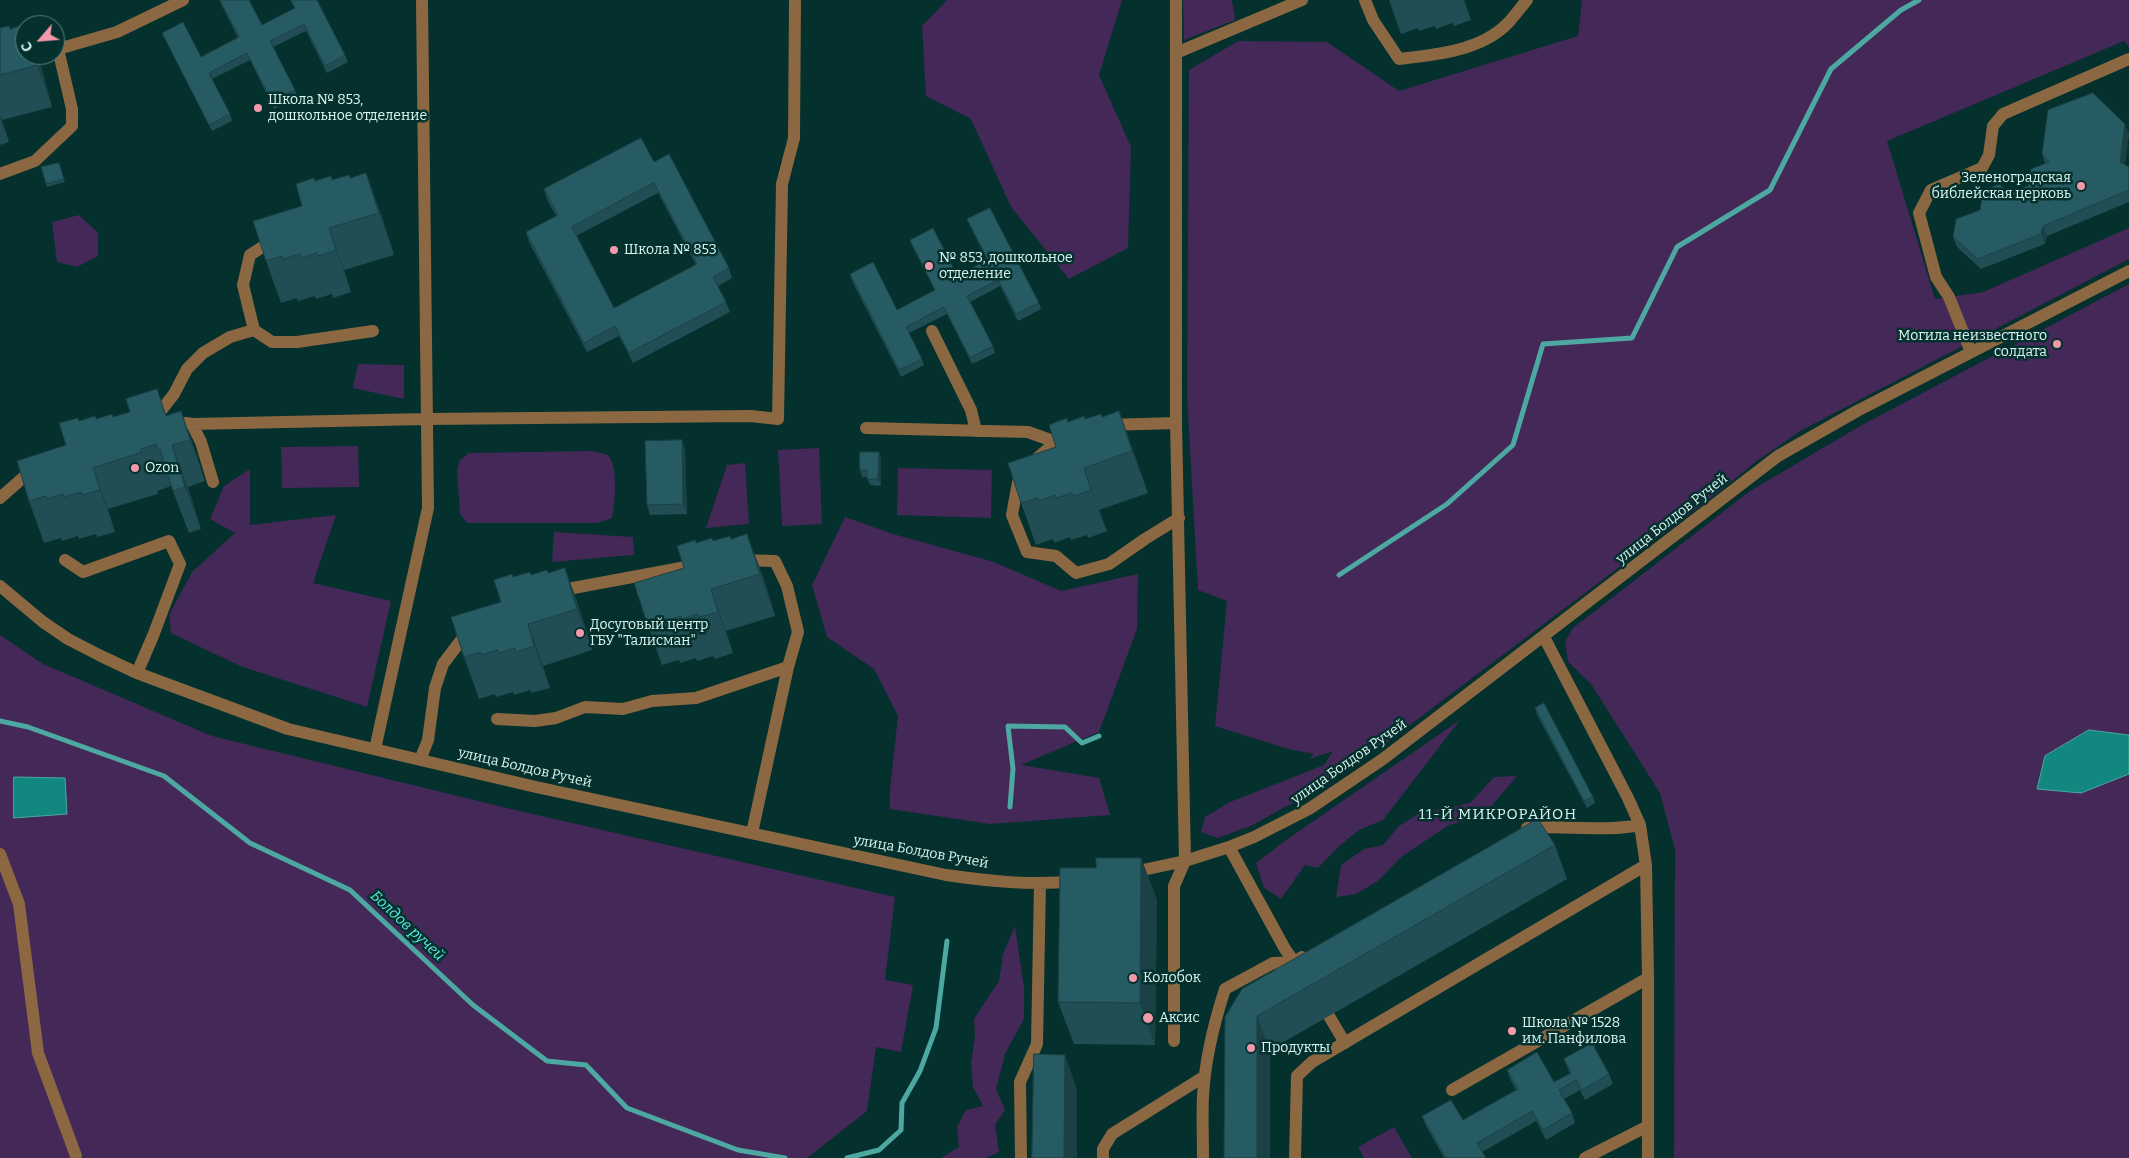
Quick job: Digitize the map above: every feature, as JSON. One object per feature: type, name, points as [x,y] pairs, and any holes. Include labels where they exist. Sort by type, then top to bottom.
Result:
[{"type":"street","points":[[65,46],[117,32],[183,0]]},
{"type":"street","points":[[375,749],[428,508],[422,0]]},
{"type":"street","points":[[138,422],[156,417],[192,424],[426,419],[750,416],[778,419],[782,184],[794,138],[795,0]]},
{"type":"street","points":[[1174,1041],[1174,886],[1185,861],[1176,423],[1176,0]]},
{"type":"street","points":[[1176,53],[1302,0]]},
{"type":"street","points":[[1365,0],[1373,20],[1399,59],[1442,54],[1475,45],[1506,25],[1527,0]]},
{"type":"street","points":[[1971,352],[1952,304],[1936,277],[1919,213],[1931,190],[1982,168],[1989,155],[1993,126],[2004,114],[2129,59]]},
{"type":"street","points":[[0,174],[35,161],[72,126],[72,109],[60,65]]},
{"type":"street","points":[[285,231],[250,255],[243,285],[254,330],[272,342],[289,342],[373,331]]},
{"type":"street","name":"улица Болдов Ручей","points":[[1113,876],[1185,861],[1228,847],[1284,824],[1333,794],[1383,759],[1778,456],[1857,411],[2129,271]]},
{"type":"street","points":[[156,417],[174,394],[187,369],[203,353],[230,337],[254,330]]},
{"type":"street","points":[[932,331],[971,410],[976,431]]},
{"type":"street","points":[[1097,428],[1105,425],[1176,423]]},
{"type":"street","points":[[192,424],[201,442],[213,482]]},
{"type":"street","points":[[866,428],[1028,432],[1056,442]]},
{"type":"street","points":[[1081,434],[1056,442],[1032,462],[1018,482],[1012,515],[1027,552],[1056,556],[1076,573],[1109,564],[1179,518]]},
{"type":"street","points":[[0,498],[42,462]]},
{"type":"street","points":[[65,560],[84,572],[169,541],[180,564],[137,673]]},
{"type":"street","points":[[733,560],[775,562],[787,586],[798,632],[788,667],[752,833]]},
{"type":"street","points":[[546,594],[565,588],[655,574],[713,562]]},
{"type":"street","name":"улица Болдов Ручей","points":[[0,586],[43,622],[68,639],[137,673],[288,729],[420,760],[946,875],[986,880],[1040,883],[1088,879]]},
{"type":"street","points":[[420,760],[428,740],[435,688],[442,664],[462,639],[486,622]]},
{"type":"street","points":[[1544,637],[1628,798],[1640,825],[1646,866],[1648,1158]]},
{"type":"street","points":[[498,719],[535,721],[556,718],[585,707],[623,709],[652,701],[696,698],[788,667]]},
{"type":"street","points":[[1519,832],[1528,828],[1561,826],[1622,828],[1640,825]]},
{"type":"street","points":[[1228,847],[1303,976]]},
{"type":"street","points":[[0,854],[19,904],[38,1053],[76,1156]]},
{"type":"street","points":[[1296,1158],[1297,1076],[1312,1062],[1646,866]]},
{"type":"street","points":[[1021,1158],[1020,1082],[1037,1044],[1040,883]]},
{"type":"street","points":[[1203,1158],[1203,1096],[1205,1076],[1214,1023],[1225,989],[1273,963],[1294,962],[1311,952]]},
{"type":"street","points":[[1452,1090],[1648,978]]},
{"type":"street","points":[[1329,1016],[1345,1043]]},
{"type":"street","points":[[1103,1158],[1103,1149],[1112,1134],[1205,1076]]},
{"type":"street","points":[[1585,1158],[1648,1126]]},
{"type":"shaded area","points":[[947,0],[1122,0],[1099,75],[1131,147],[1128,248],[1069,279],[1011,207],[971,119],[926,96],[922,26]]},
{"type":"shaded area","points":[[1183,0],[1232,0],[1235,20],[1184,40]]},
{"type":"shaded area","points":[[1582,0],[2129,0],[2129,47],[2124,41],[1887,141],[1935,299],[1983,292],[2129,228],[2129,259],[1802,430],[1758,460],[1707,501],[1386,743],[1311,795],[1253,825],[1218,838],[1201,832],[1205,817],[1230,802],[1324,765],[1333,751],[1309,759],[1314,754],[1288,749],[1215,726],[1227,601],[1198,590],[1187,395],[1189,70],[1238,41],[1327,42],[1399,91],[1578,36]]},
{"type":"shaded area","points":[[79,215],[98,233],[98,256],[77,267],[57,262],[52,222]]},
{"type":"shaded area","points":[[2129,284],[2129,735],[2089,730],[2045,756],[2081,793],[2129,774],[2129,1158],[1674,1158],[1675,850],[1660,793],[1591,684],[1568,662],[1565,642],[1573,628],[1750,491],[1860,426]]},
{"type":"shaded area","points":[[358,364],[404,365],[404,399],[353,388]]},
{"type":"shaded area","points":[[358,446],[359,487],[282,488],[281,447]]},
{"type":"shaded area","points":[[819,448],[822,524],[782,526],[778,450]]},
{"type":"shaded area","points":[[591,451],[607,455],[611,460],[615,475],[612,518],[597,523],[467,523],[460,514],[457,470],[460,460],[469,453]]},
{"type":"shaded area","points":[[745,463],[749,524],[706,528],[727,465]]},
{"type":"shaded area","points":[[898,468],[992,470],[991,518],[897,515]]},
{"type":"shaded area","points":[[250,469],[250,525],[336,515],[313,583],[391,601],[367,707],[240,666],[171,633],[169,615],[192,572],[235,533],[210,519],[224,486]]},
{"type":"shaded area","points":[[845,517],[893,534],[994,562],[1061,591],[1138,574],[1137,629],[1099,732],[1021,765],[1099,778],[1110,815],[990,824],[890,809],[890,788],[898,716],[874,669],[827,637],[812,585]]},
{"type":"shaded area","points":[[554,532],[633,537],[634,555],[552,562]]},
{"type":"shaded area","points":[[0,635],[43,664],[212,736],[511,809],[895,897],[885,980],[913,985],[901,1052],[876,1047],[867,1111],[807,1158],[86,1158],[76,1156],[72,1158],[0,1158]]},
{"type":"shaded area","points":[[1460,720],[1383,820],[1359,830],[1338,847],[1318,868],[1305,865],[1281,899],[1264,888],[1256,863],[1286,840]]},
{"type":"shaded area","points":[[1517,776],[1483,816],[1449,825],[1401,857],[1378,881],[1356,894],[1336,897],[1341,865],[1364,849],[1383,845],[1399,826],[1418,814],[1470,803],[1494,777]]},
{"type":"shaded area","points":[[1015,926],[1024,988],[1024,1019],[1005,1054],[996,1089],[1005,1110],[995,1125],[999,1152],[986,1158],[941,1158],[959,1147],[957,1127],[966,1110],[983,1106],[973,1087],[971,1063],[975,1036],[974,1019],[999,981],[1003,954]]},
{"type":"shaded area","points":[[1394,1127],[1412,1158],[1364,1158],[1358,1147]]},
{"type":"water","points":[[2089,730],[2129,735],[2129,774],[2081,793],[2037,789],[2045,756]]},
{"type":"water","points":[[14,777],[65,778],[67,814],[14,818]]},
{"type":"building","points":[[220,0],[249,0],[262,25],[295,8],[291,0],[317,0],[345,55],[325,66],[304,24],[270,41],[295,90],[272,102],[247,53],[209,73],[230,114],[209,125],[162,33],[183,22],[201,57],[239,37]]},
{"type":"building","points":[[9,26],[10,29],[15,27],[15,65],[37,65],[0,75],[0,28]]},
{"type":"building","name":"Зеленоградская библейская церковь","points":[[2093,93],[2125,124],[2120,162],[2129,167],[2129,190],[2043,226],[2041,234],[1978,259],[1953,237],[1956,219],[1980,210],[1983,191],[1999,184],[2009,192],[2028,186],[2031,169],[2049,162],[2042,154],[2048,110]]},
{"type":"building","points":[[641,138],[654,162],[669,154],[729,268],[713,277],[726,302],[629,353],[615,326],[584,343],[526,232],[558,215],[544,189]],"holes":[[[654,183],[697,264],[614,308],[572,227]]]},
{"type":"building","points":[[59,163],[64,179],[46,184],[41,167]]},
{"type":"building","points":[[366,173],[379,213],[329,228],[336,250],[318,256],[317,253],[301,258],[300,254],[283,259],[282,256],[266,261],[253,221],[302,206],[296,184],[314,178],[315,181],[331,176],[332,180],[349,175],[350,178]]},
{"type":"building","points":[[990,208],[1039,303],[1016,314],[998,280],[967,296],[993,346],[970,358],[944,307],[906,327],[922,359],[899,370],[850,274],[873,262],[897,310],[935,290],[910,240],[933,228],[957,275],[988,260],[967,219]]},
{"type":"building","points":[[157,389],[166,416],[181,411],[190,440],[172,445],[185,487],[173,491],[160,449],[158,449],[156,444],[141,449],[142,452],[93,468],[100,490],[82,495],[81,492],[64,497],[63,494],[47,499],[46,496],[29,501],[17,461],[66,445],[59,423],[78,418],[79,421],[95,416],[96,419],[112,414],[113,417],[130,412],[126,399]]},
{"type":"building","points":[[1119,411],[1132,451],[1084,468],[1091,490],[1073,496],[1072,493],[1056,498],[1055,495],[1039,501],[1038,498],[1021,503],[1008,463],[1056,447],[1049,425],[1067,418],[1068,422],[1084,416],[1085,419],[1101,414],[1102,417]]},
{"type":"building","points":[[682,440],[683,504],[647,505],[645,441]]},
{"type":"building","points":[[860,452],[879,452],[878,479],[867,479],[867,470],[860,470]]},
{"type":"building","points":[[747,534],[760,574],[711,589],[718,612],[699,617],[698,614],[682,619],[681,616],[665,621],[664,618],[647,623],[634,583],[684,568],[677,546],[695,540],[696,543],[712,538],[713,541],[730,536],[731,539]]},
{"type":"building","points":[[565,568],[577,609],[528,624],[534,646],[516,652],[515,648],[499,653],[498,650],[464,657],[451,617],[501,602],[494,580],[512,574],[513,577],[530,572],[531,575],[547,570],[548,573]]},
{"type":"building","points":[[1544,703],[1593,797],[1584,801],[1535,708]]},
{"type":"building","points":[[1538,819],[1555,845],[1257,1016],[1257,1158],[1224,1158],[1225,1017],[1242,989]]},
{"type":"building","points":[[1096,858],[1141,858],[1140,1003],[1058,1002],[1060,868],[1096,868]]},
{"type":"building","points":[[1592,1043],[1609,1074],[1582,1090],[1576,1080],[1559,1090],[1572,1113],[1543,1130],[1532,1111],[1477,1143],[1486,1158],[1446,1158],[1422,1116],[1451,1100],[1463,1120],[1518,1089],[1507,1070],[1537,1052],[1554,1082],[1571,1073],[1564,1059]]},
{"type":"building","points":[[1034,1054],[1065,1055],[1064,1158],[1032,1158]]},
{"type":"waterway","points":[[1339,575],[1447,504],[1513,445],[1543,344],[1632,338],[1677,247],[1770,190],[1831,69],[1901,10],[1919,0]]},
{"type":"waterway","name":"Болдов ручей","points":[[0,721],[28,727],[164,776],[250,843],[350,890],[473,1005],[547,1061],[586,1065],[627,1108],[738,1150],[785,1158]]},
{"type":"waterway","name":"Болдов ручей","points":[[1010,807],[1013,769],[1008,726],[1065,727],[1082,743],[1099,736]]},
{"type":"waterway","name":"Болдов ручей","points":[[847,1158],[879,1150],[901,1130],[902,1103],[920,1071],[936,1028],[947,941]]},
{"type":"place","name":"Школа № 853, дошкольное отделение","points":[[258,108]]},
{"type":"place","name":"Зеленоградская библейская церковь","points":[[2081,186]]},
{"type":"place","name":"Школа № 853","points":[[614,250]]},
{"type":"place","name":"№ 853, дошкольное отделение","points":[[929,266]]},
{"type":"place","name":"Могила неизвестного солдата","points":[[2057,344]]},
{"type":"place","name":"Ozon","points":[[135,468]]},
{"type":"place","name":"Досуговый центр ГБУ \"Талисман\"","points":[[580,633]]},
{"type":"place","name":"Колобок","points":[[1133,978]]},
{"type":"place","name":"Аксис","points":[[1148,1018]]},
{"type":"place","name":"Школа № 1528 им. Панфилова","points":[[1512,1031]]},
{"type":"place","name":"Продукты","points":[[1251,1048]]},
{"type":"district","name":"11-Й МИКРОРАЙОН","points":[[1498,815]]}]
